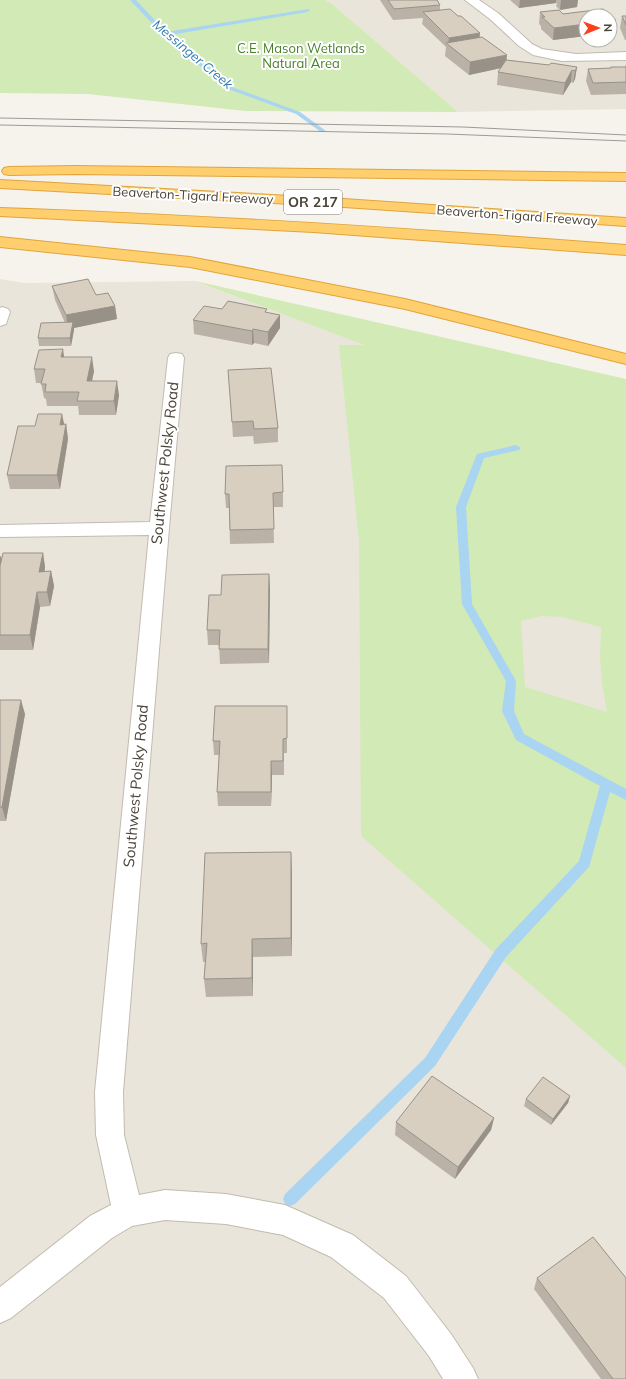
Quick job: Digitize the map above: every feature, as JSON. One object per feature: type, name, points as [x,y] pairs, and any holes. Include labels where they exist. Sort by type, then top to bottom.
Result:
[{"type":"highway","points":[[0,172],[75,170],[626,177]]},
{"type":"highway","name":"Beaverton-Tigard Freeway","points":[[0,184],[329,202],[626,222]]},
{"type":"highway","name":"Beaverton-Tigard Freeway","points":[[0,212],[339,229],[626,250]]},
{"type":"highway","points":[[0,242],[190,262],[405,304],[626,359]]},
{"type":"street","points":[[471,0],[493,16],[529,47],[537,51],[547,54],[566,56],[626,56]]},
{"type":"street","name":"Southwest Polsky Road","points":[[128,1212],[110,1135],[109,1092],[159,528],[176,358]]},
{"type":"street","points":[[0,531],[159,528]]},
{"type":"street","points":[[0,1307],[102,1227],[128,1212],[165,1205],[226,1209],[285,1220],[342,1246],[395,1287],[440,1345],[462,1379]]},
{"type":"shaded area","points":[[325,0],[626,0],[626,109],[458,112],[331,3]]},
{"type":"shaded area","points":[[0,279],[25,283],[195,281],[586,428],[626,491],[626,1379],[0,1379]]},
{"type":"green space","name":"C.E. Mason Wetlands Natural Area","points":[[0,0],[325,0],[331,3],[458,112],[246,111],[88,94],[0,93]]},
{"type":"green space","points":[[195,281],[626,379],[626,1068],[361,836],[359,540],[339,345],[364,345]],"holes":[[[542,616],[562,617],[601,627],[600,657],[602,683],[607,712],[525,687],[521,621]]]},
{"type":"building","points":[[388,0],[437,0],[440,5],[394,9]]},
{"type":"building","points":[[450,9],[458,16],[461,16],[480,33],[449,38],[423,12]]},
{"type":"building","points":[[559,10],[563,14],[578,12],[578,25],[554,28],[542,17],[545,17],[540,12]]},
{"type":"building","points":[[622,16],[626,16],[626,25]]},
{"type":"building","points":[[482,37],[507,55],[470,62],[446,43]]},
{"type":"building","points":[[506,60],[549,65],[551,63],[577,67],[575,71],[572,70],[565,83],[498,72]]},
{"type":"building","points":[[626,67],[626,82],[593,83],[588,69]]},
{"type":"building","points":[[88,279],[96,295],[108,293],[115,306],[66,315],[52,286]]},
{"type":"building","points":[[228,301],[267,309],[265,312],[280,315],[268,332],[253,329],[252,331],[193,320],[204,306],[222,309]]},
{"type":"building","points":[[73,322],[70,338],[38,338],[41,323]]},
{"type":"building","points":[[63,349],[61,357],[92,357],[87,381],[117,381],[114,401],[77,401],[79,392],[45,392],[46,384],[41,384],[45,369],[34,369],[39,350]]},
{"type":"building","points":[[271,368],[278,428],[254,429],[253,421],[232,422],[228,370]]},
{"type":"building","points":[[38,414],[62,414],[60,425],[66,424],[57,475],[7,475],[18,426],[35,426]]},
{"type":"building","points":[[282,465],[283,492],[273,493],[274,529],[230,530],[229,494],[225,494],[226,466]]},
{"type":"building","points":[[3,553],[43,553],[39,572],[51,571],[47,592],[37,592],[30,635],[0,635],[0,566]]},
{"type":"building","points":[[269,574],[268,649],[219,649],[220,630],[207,630],[209,595],[221,595],[222,575]]},
{"type":"building","points":[[0,700],[21,700],[2,807],[0,807]]},
{"type":"building","points":[[215,706],[287,706],[287,738],[283,739],[283,761],[271,761],[271,792],[217,792],[220,741],[213,741]]},
{"type":"building","points":[[291,852],[291,938],[252,939],[252,978],[204,979],[207,943],[201,944],[205,853]]},
{"type":"building","points":[[432,1076],[494,1118],[458,1167],[396,1122]]},
{"type":"building","points":[[543,1077],[570,1096],[553,1119],[526,1099]]},
{"type":"building","points":[[593,1237],[626,1278],[626,1379],[613,1379],[537,1278]]},
{"type":"waterway","name":"Messinger Creek","points":[[133,0],[165,34]]},
{"type":"waterway","points":[[165,34],[307,10]]},
{"type":"waterway","name":"Messinger Creek","points":[[165,34],[230,88],[298,113],[323,131]]},
{"type":"waterway","points":[[516,448],[480,456],[461,507],[467,604],[511,681],[508,711],[520,737],[606,784]]},
{"type":"waterway","points":[[290,1199],[430,1062],[501,953],[585,863],[606,784]]},
{"type":"waterway","points":[[606,784],[626,795]]},
{"type":"tram line","points":[[0,118],[463,127],[626,135]]},
{"type":"tram line","points":[[0,125],[447,134],[626,141]]}]
